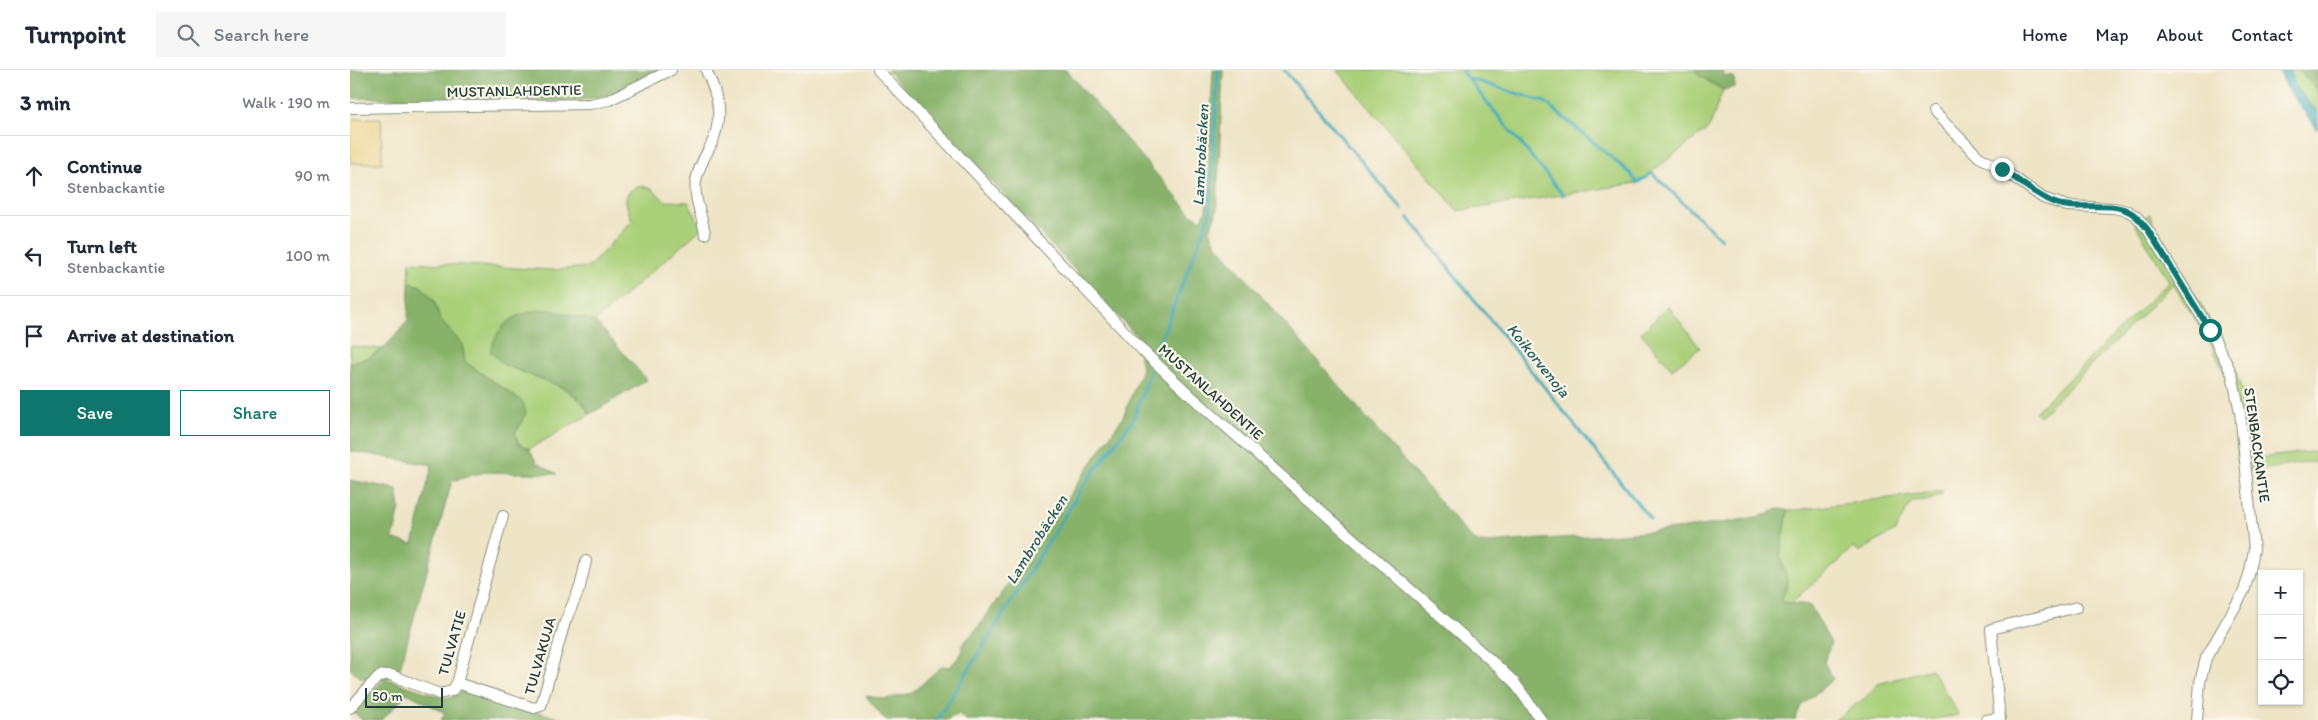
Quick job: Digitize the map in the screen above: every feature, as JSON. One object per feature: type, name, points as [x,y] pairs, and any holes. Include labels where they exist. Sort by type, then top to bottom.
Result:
[{"type":"street","name":"MUSTANLAHDENTIE","points":[[350,108],[590,104],[609,100],[671,70]]},
{"type":"street","points":[[706,70],[717,95],[718,116],[714,138],[700,165],[695,181],[696,197],[706,234]]},
{"type":"street","name":"MUSTANLAHDENTIE","points":[[878,70],[1164,371],[1495,664],[1514,682],[1541,720]]},
{"type":"street","name":"STENBACKANTIE","points":[[1933,111],[1979,157],[2002,169],[2043,198],[2067,206],[2114,208],[2128,211],[2137,217],[2148,230],[2210,330],[2232,374],[2240,412],[2254,549],[2244,591],[2206,658],[2200,682],[2197,720]]},
{"type":"street","name":"TULVATIE","points":[[350,708],[383,675],[391,675],[440,694],[452,691],[457,683],[504,516]]},
{"type":"street","name":"TULVAKUJA","points":[[457,683],[534,708],[541,706],[565,622],[580,587],[586,560]]},
{"type":"street","points":[[1986,720],[2000,719],[1990,629],[2077,606]]},
{"type":"green space","points":[[350,70],[661,70],[608,95],[576,101],[350,98]]},
{"type":"green space","points":[[887,70],[1066,70],[1191,214],[1201,220],[1206,211],[1213,70],[1223,70],[1217,210],[1210,230],[1216,244],[1471,538],[1478,542],[1487,543],[1629,533],[1734,521],[1769,514],[1778,509],[1788,511],[1780,556],[1788,582],[1781,602],[1810,605],[1831,643],[1824,662],[1833,679],[1801,706],[1795,720],[1549,720],[1544,712],[1533,720],[966,720],[959,714],[946,720],[885,720],[866,696],[886,699],[912,693],[942,666],[950,667],[962,653],[962,645],[980,625],[1123,417],[1142,369],[1139,354],[1147,347]]},
{"type":"green space","points":[[1337,70],[1695,70],[1700,76],[1723,90],[1709,128],[1637,183],[1458,211]]},
{"type":"green space","points":[[1695,70],[1723,70],[1723,76],[1734,77],[1735,87],[1723,90],[1700,76]]},
{"type":"green space","points":[[2289,70],[2299,70],[2318,91],[2318,113],[2296,87]]},
{"type":"green space","points":[[2299,70],[2318,70],[2318,91]]},
{"type":"green space","points":[[642,186],[652,189],[665,201],[688,202],[702,228],[595,321],[545,309],[504,365],[563,388],[573,395],[590,414],[529,449],[518,443],[515,433],[522,423],[523,402],[465,362],[462,344],[441,321],[434,300],[422,287],[409,282],[410,262],[551,270],[589,267],[632,221],[626,204],[627,195],[635,188]]},
{"type":"green space","points":[[2150,214],[2152,222],[2202,306],[2230,359],[2244,395],[2250,453],[2257,458],[2318,451],[2318,461],[2252,471],[2251,459],[2237,462],[2238,451],[2232,406],[2224,372],[2209,340],[2173,284],[2040,416],[2035,412],[2169,281],[2135,224]]},
{"type":"green space","points":[[409,282],[422,287],[434,301],[441,321],[462,344],[465,362],[523,402],[526,413],[515,433],[518,443],[529,449],[537,463],[557,474],[485,472],[452,481],[398,675],[368,683],[350,669],[350,480],[397,489],[400,508],[393,539],[413,544],[432,465],[350,451],[350,365],[380,351],[408,320]]},
{"type":"green space","points":[[1668,306],[1700,348],[1672,369],[1641,333]]},
{"type":"green space","points":[[545,309],[595,321],[647,380],[590,414],[582,401],[567,389],[504,365],[490,351],[494,340],[504,325],[517,316]]},
{"type":"green space","points":[[350,346],[382,349],[368,358],[354,361],[350,365]]},
{"type":"green space","points":[[1943,491],[1941,495],[1930,500],[1912,501],[1895,531],[1859,552],[1853,548],[1791,603],[1781,603],[1780,556],[1788,511]]},
{"type":"green space","points":[[1931,669],[1959,715],[1928,720],[1835,720],[1866,697],[1878,684]]},
{"type":"green space","points":[[384,680],[390,680],[440,697],[451,698],[463,689],[565,720],[441,720],[445,713],[407,693],[382,720],[362,720],[352,711]]},
{"type":"sand","points":[[381,118],[382,163],[350,163],[350,119]]},
{"type":"water","points":[[2279,70],[2289,70],[2296,87],[2318,113],[2318,130],[2288,90]]},
{"type":"waterway","name":"Lambrobäcken","points":[[1156,352],[1210,214],[1218,70]]},
{"type":"waterway","name":"Koikorvenoja","points":[[1284,70],[1402,209]]},
{"type":"waterway","points":[[1461,70],[1467,78],[1545,102],[1630,173],[1637,183],[1652,173],[1721,239]]},
{"type":"waterway","points":[[1468,79],[1563,195]]},
{"type":"waterway","name":"Koikorvenoja","points":[[1408,217],[1650,519]]},
{"type":"waterway","name":"Lambrobäcken","points":[[937,720],[1084,485],[1133,420],[1151,370]]},
{"type":"route","points":[[2002,169],[2043,198],[2056,203],[2067,206],[2114,208],[2128,211],[2137,217],[2148,230],[2210,330]]}]
